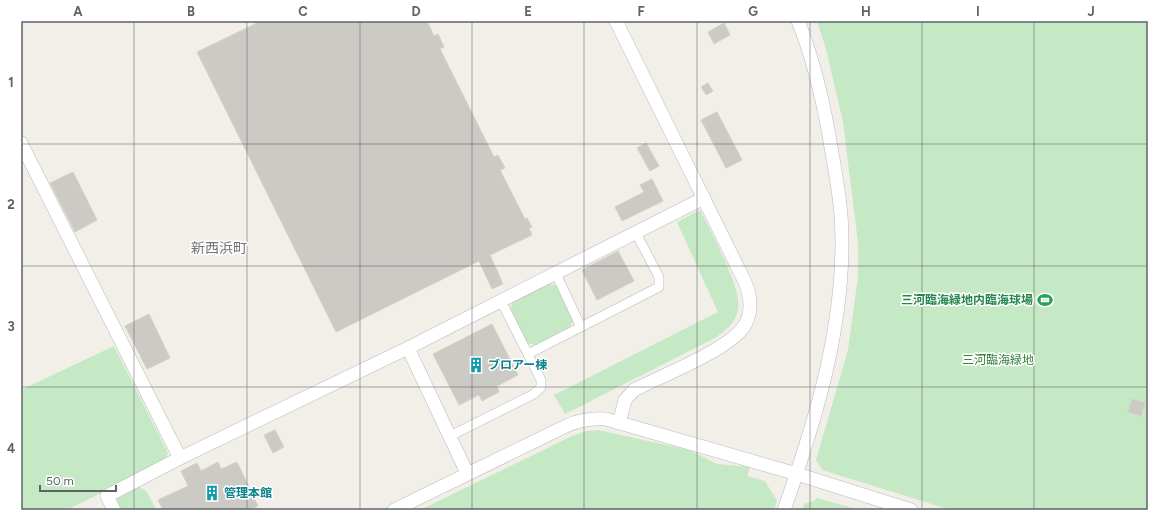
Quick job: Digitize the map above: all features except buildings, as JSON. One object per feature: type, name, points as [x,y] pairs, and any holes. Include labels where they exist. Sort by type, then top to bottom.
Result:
[{"type":"street","points":[[616,21],[747,286],[750,302],[746,323],[736,336],[725,344],[629,394],[625,400],[619,423]]},
{"type":"street","points":[[784,510],[797,474],[822,387],[834,329],[840,273],[841,244],[841,216],[826,118],[810,54],[798,21]]},
{"type":"street","points":[[21,143],[180,458]]},
{"type":"street","points":[[114,510],[107,496],[180,458],[408,348],[704,198]]},
{"type":"street","points":[[528,354],[660,287],[659,277],[636,232]]},
{"type":"street","points":[[556,274],[581,327]]},
{"type":"street","points":[[450,436],[539,390],[541,380],[502,301]]},
{"type":"street","points":[[408,348],[467,473]]},
{"type":"street","points":[[394,510],[467,473],[574,423],[598,419],[619,423],[797,474],[911,510]]},
{"type":"green space","name":"三河臨海緑地","points":[[817,21],[1148,21],[1148,510],[951,510],[822,470],[816,460],[848,350],[858,276],[858,242],[843,122],[826,49]]},
{"type":"green space","points":[[700,210],[725,260],[736,288],[738,310],[735,319],[715,338],[565,414],[554,395],[718,312],[677,222]]},
{"type":"green space","points":[[548,284],[556,285],[574,319],[570,327],[535,345],[527,343],[510,309],[513,302]]},
{"type":"green space","points":[[114,346],[168,453],[165,461],[67,510],[21,510],[21,390]]},
{"type":"green space","points":[[598,430],[689,450],[717,464],[750,467],[747,476],[765,481],[777,501],[774,510],[420,510],[572,436],[586,431]]},
{"type":"green space","points":[[138,486],[147,492],[156,510],[118,510],[116,502],[119,496]]},
{"type":"green space","points":[[817,498],[860,510],[802,510],[804,504],[814,501]]},
{"type":"place","name":"三河臨海緑地内臨海球場","points":[[1045,300]]},
{"type":"place","name":"ブロアー棟","points":[[476,365]]},
{"type":"place","name":"管理本館","points":[[212,493]]},
{"type":"district","name":"新西浜町","points":[[219,248]]}]
